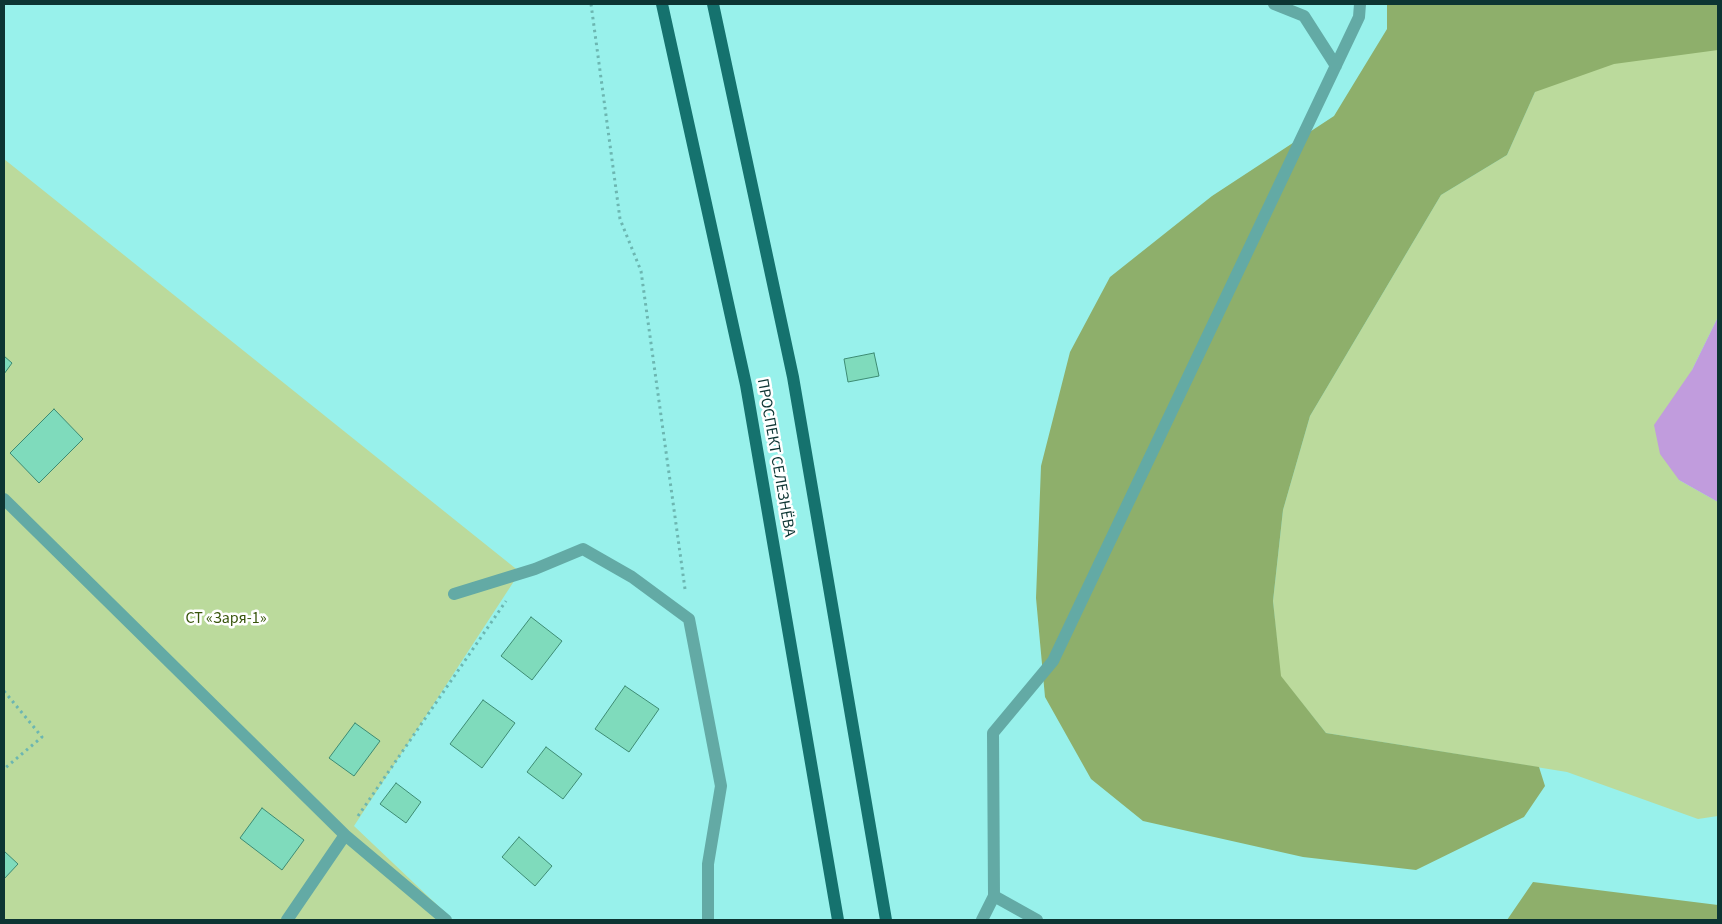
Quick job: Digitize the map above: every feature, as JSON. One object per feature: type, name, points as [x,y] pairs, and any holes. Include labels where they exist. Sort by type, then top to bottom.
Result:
[{"type":"main road","name":"ПРОСПЕКТ СЕЛЕЗНЁВА","points":[[662,4],[746,385],[838,920]]},
{"type":"main road","name":"ПРОСПЕКТ СЕЛЕЗНЁВА","points":[[713,4],[792,378],[886,920]]},
{"type":"street","points":[[1274,4],[1304,16],[1336,66]]},
{"type":"street","points":[[982,920],[994,896],[993,733],[1052,661],[1360,17],[1360,4]]},
{"type":"street","points":[[4,499],[345,835],[446,920]]},
{"type":"street","points":[[454,594],[526,572],[582,549],[632,578],[689,619],[721,786],[708,864],[708,920]]},
{"type":"street","points":[[287,920],[345,835]]},
{"type":"street","points":[[994,896],[1037,920]]},
{"type":"path","points":[[591,4],[620,219],[641,271],[689,619]]},
{"type":"path","points":[[345,835],[526,572]]},
{"type":"path","points":[[4,691],[42,737],[4,769]]},
{"type":"green space","points":[[1387,4],[1718,4],[1718,50],[1614,64],[1535,92],[1507,155],[1441,195],[1310,416],[1283,510],[1273,601],[1281,676],[1326,733],[1539,767],[1545,786],[1524,817],[1416,870],[1303,857],[1143,821],[1091,779],[1045,697],[1036,598],[1041,466],[1070,352],[1110,277],[1212,196],[1334,116],[1387,29]]},
{"type":"green space","points":[[1574,4],[1718,4],[1718,317],[1692,370],[1679,480],[1718,502],[1718,816],[1698,819],[1567,772],[1326,733],[1280,676],[1273,601],[1283,510],[1310,416],[1441,195],[1507,155]]},
{"type":"green space","name":"СТ «Заря-1»","points":[[4,159],[520,572],[354,826],[453,920],[4,920]]},
{"type":"green space","points":[[1533,882],[1718,905],[1718,920],[1507,920]]},
{"type":"shaded area","points":[[1718,317],[1718,502],[1679,480],[1660,454],[1654,425],[1692,370]]},
{"type":"building","points":[[874,353],[879,376],[848,382],[844,359]]},
{"type":"building","points":[[4,356],[12,363],[4,374]]},
{"type":"building","points":[[54,409],[83,439],[39,483],[10,453]]},
{"type":"building","points":[[531,617],[562,641],[532,680],[501,656]]},
{"type":"building","points":[[625,686],[659,709],[629,752],[595,729]]},
{"type":"building","points":[[483,700],[515,723],[482,768],[450,744]]},
{"type":"building","points":[[355,723],[380,741],[354,776],[329,758]]},
{"type":"building","points":[[546,747],[582,774],[563,799],[527,772]]},
{"type":"building","points":[[396,783],[421,802],[406,823],[380,804]]},
{"type":"building","points":[[262,808],[304,840],[282,870],[240,838]]},
{"type":"building","points":[[519,837],[552,866],[535,886],[502,857]]},
{"type":"building","points":[[4,851],[18,864],[4,879]]}]
